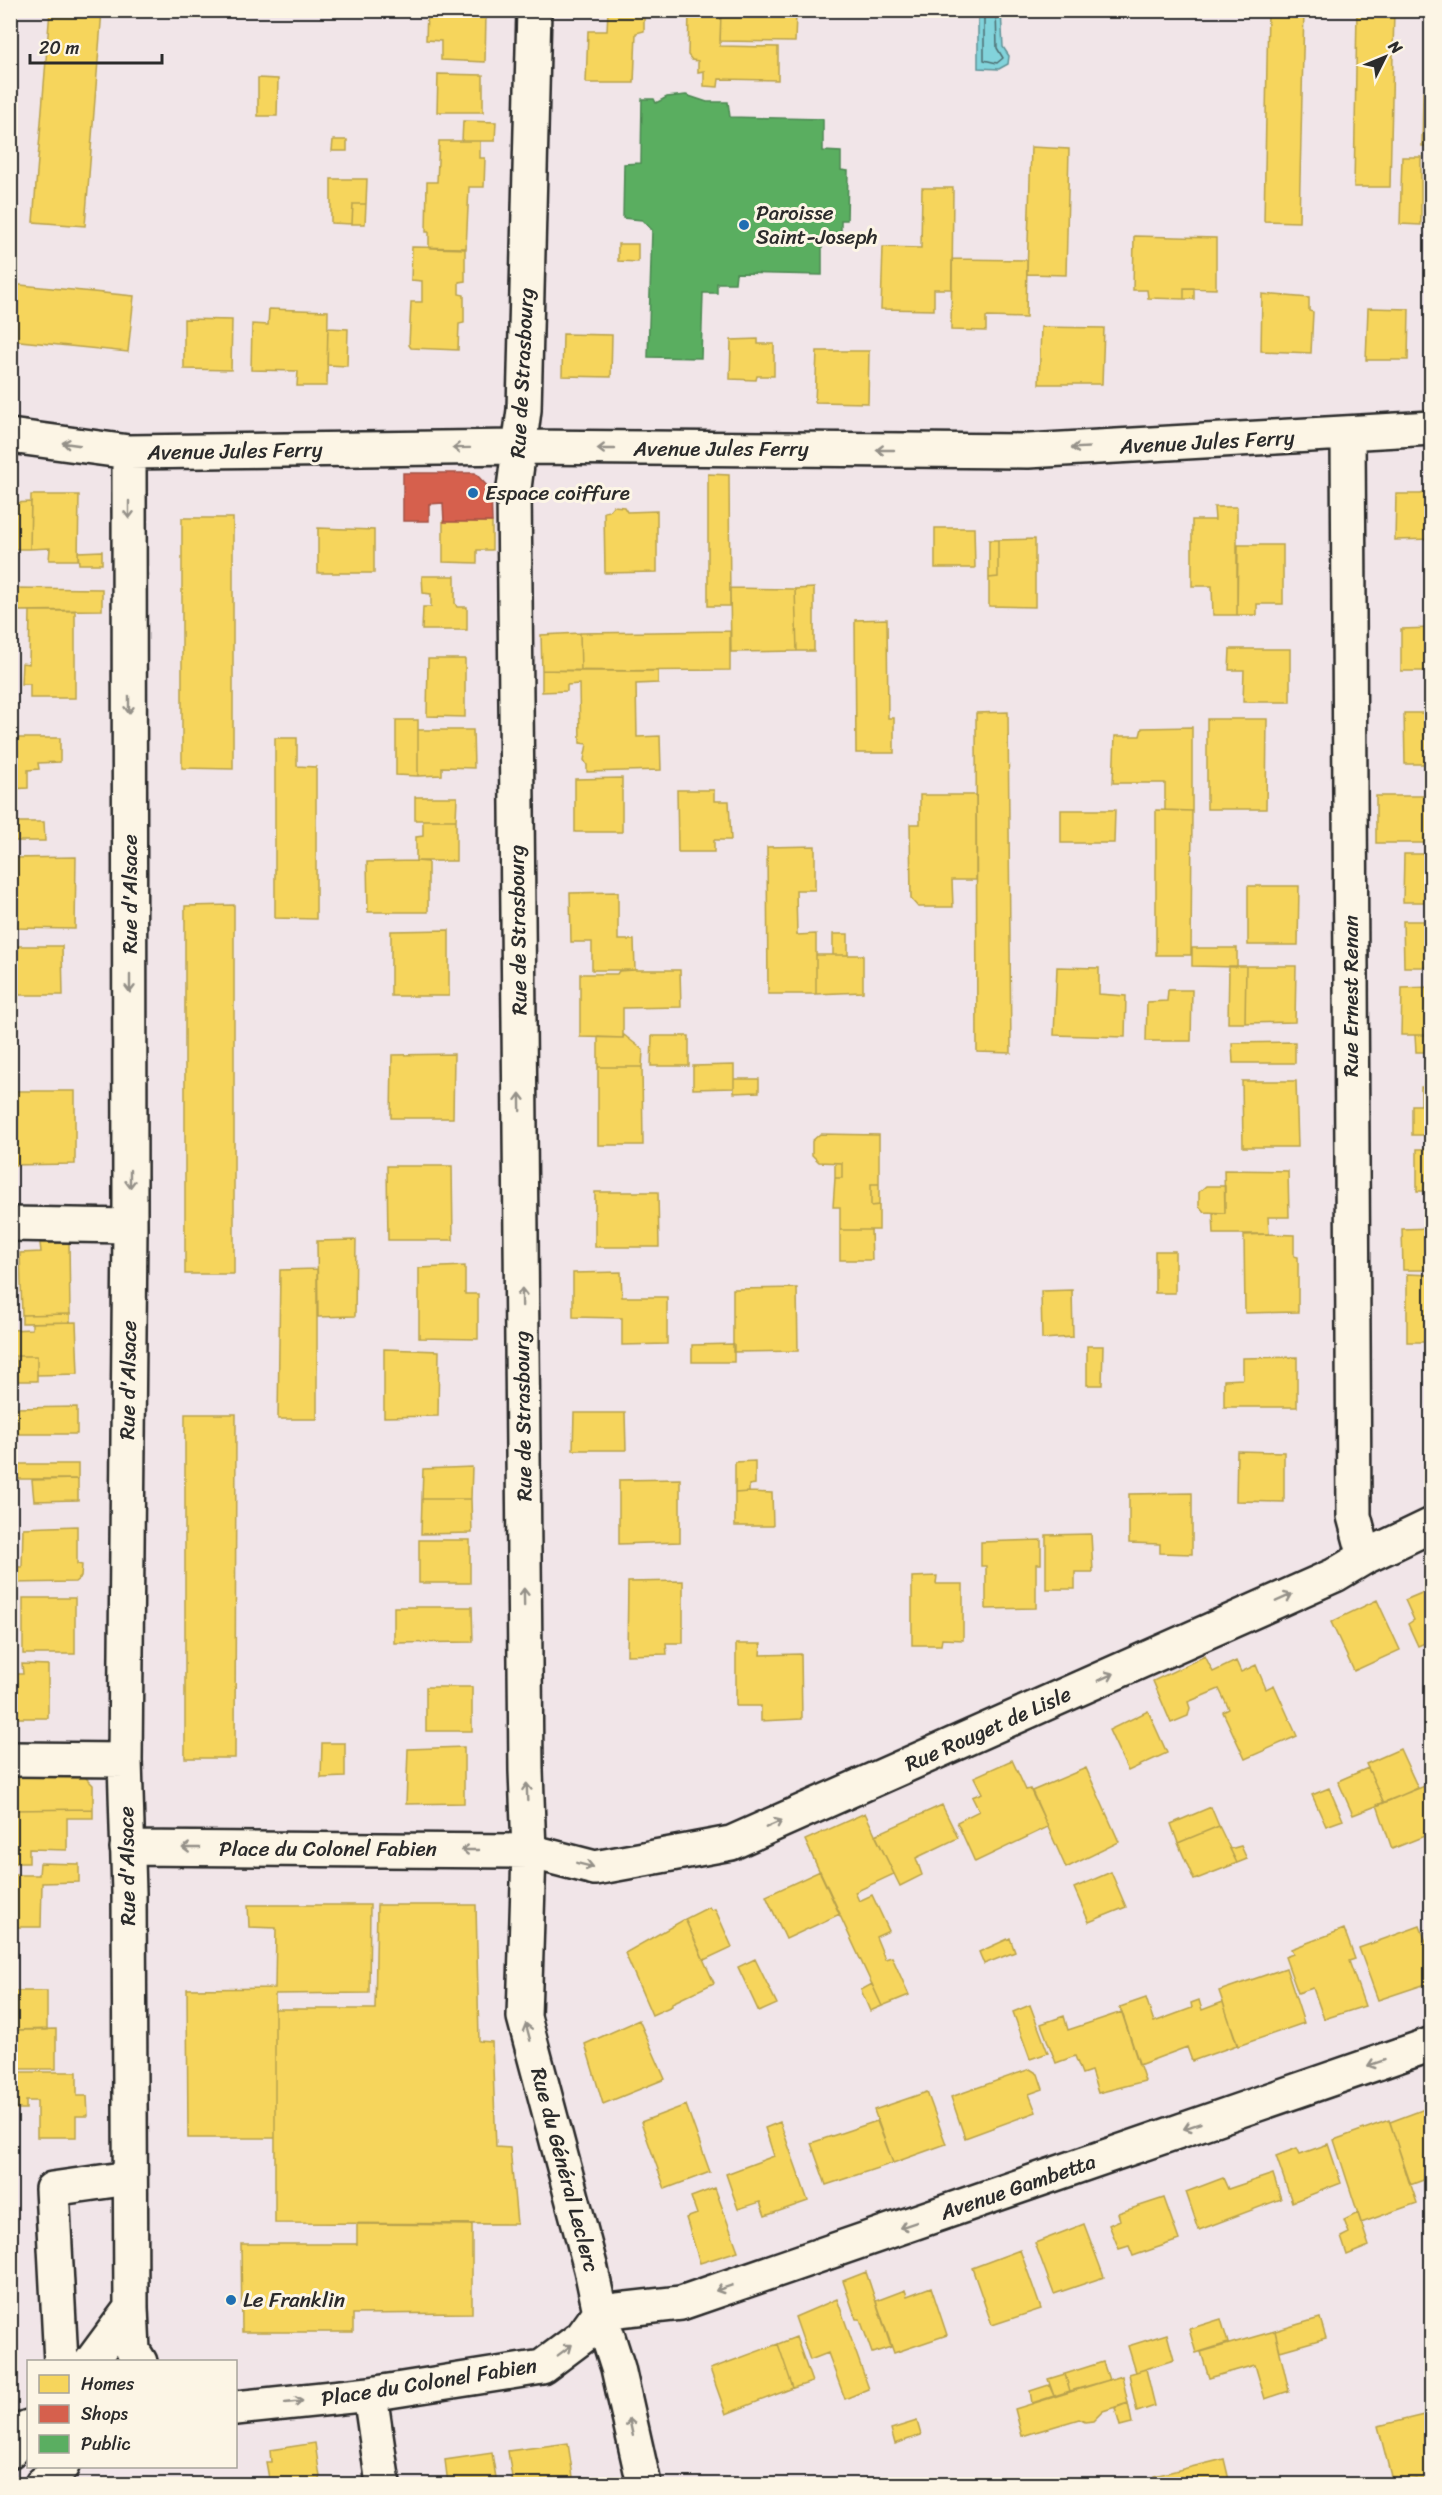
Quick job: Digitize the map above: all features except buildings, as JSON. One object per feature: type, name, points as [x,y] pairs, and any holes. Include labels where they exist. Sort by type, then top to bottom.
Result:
[{"type":"street","name":"Rue de Strasbourg","points":[[529,1851],[526,1759],[514,488],[524,410],[534,10]]},
{"type":"street","name":"Avenue Jules Ferry","points":[[10,436],[129,452],[520,447],[1028,451],[1431,428]]},
{"type":"street","name":"Rue Ernest Renan","points":[[1348,434],[1354,1516],[1365,1557]]},
{"type":"street","name":"Rue d'Alsace","points":[[129,452],[130,1226],[125,1760],[131,2308],[133,2351],[139,2360]]},
{"type":"street","points":[[10,1224],[130,1226]]},
{"type":"street","name":"Rue Rouget de Lisle","points":[[529,1851],[595,1868],[731,1843],[1335,1575],[1365,1557],[1431,1524]]},
{"type":"street","points":[[10,1759],[125,1760]]},
{"type":"street","name":"Place du Colonel Fabien","points":[[127,1848],[529,1851]]},
{"type":"street","name":"Rue du Général Leclerc","points":[[529,1851],[524,2017],[591,2269],[600,2312],[618,2368],[644,2484]]},
{"type":"street","name":"Avenue Gambetta","points":[[600,2312],[681,2303],[1431,2044]]},
{"type":"street","points":[[61,2360],[52,2189],[129,2178]]},
{"type":"street","points":[[92,2360],[131,2308]]},
{"type":"street","name":"Place du Colonel Fabien","points":[[237,2408],[370,2394],[542,2367],[582,2337],[600,2312]]},
{"type":"street","points":[[370,2394],[382,2484]]},
{"type":"street","points":[[10,2411],[27,2418]]},
{"type":"street","points":[[10,2451],[27,2428]]},
{"type":"street","points":[[42,2484],[60,2468]]},
{"type":"water","points":[[978,11],[1001,11],[1003,47],[1009,56],[1008,64],[999,69],[978,68]]},
{"type":"place","name":"Paroisse Saint-Joseph","points":[[744,225]]},
{"type":"place","name":"Espace coiffure","points":[[473,493]]},
{"type":"place","name":"Le Franklin","points":[[231,2300]]}]
